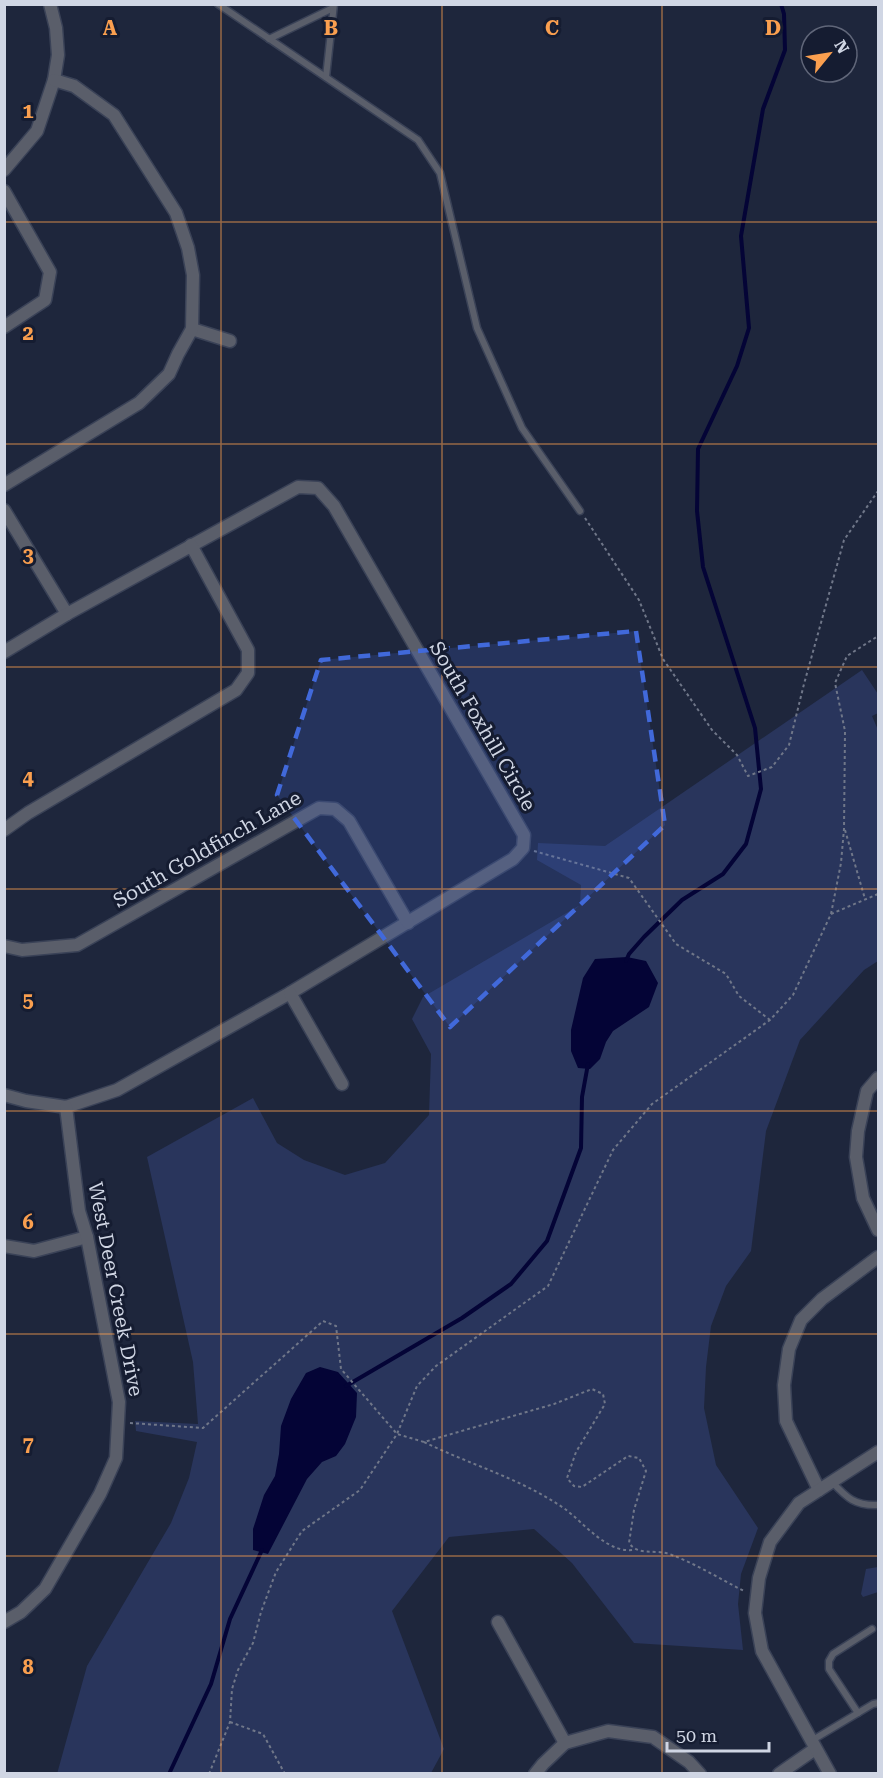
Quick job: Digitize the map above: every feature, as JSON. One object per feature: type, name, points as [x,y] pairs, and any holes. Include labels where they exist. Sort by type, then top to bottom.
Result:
[{"type":"street","points":[[4,170],[37,131],[54,80],[58,55],[56,28],[50,4]]},
{"type":"street","points":[[4,485],[139,403],[169,374],[177,354],[192,329],[194,275],[176,213],[114,115],[74,86],[54,80]]},
{"type":"street","points":[[4,191],[50,272],[45,300],[4,327]]},
{"type":"street","points":[[192,329],[230,341]]},
{"type":"street","name":"South Foxhill Circle","points":[[4,652],[67,614],[298,487],[318,488],[334,506],[524,835],[524,848]]},
{"type":"street","points":[[4,510],[67,614]]},
{"type":"street","points":[[4,830],[28,813],[236,690],[248,673],[248,650],[191,545]]},
{"type":"street","name":"South Goldfinch Lane","points":[[4,946],[22,951],[77,945],[319,807],[335,808],[349,820],[408,923]]},
{"type":"street","points":[[4,1095],[66,1107],[117,1089],[290,993],[513,859],[524,848]]},
{"type":"street","points":[[290,993],[342,1083]]},
{"type":"street","points":[[879,1078],[867,1091],[858,1131],[856,1157],[863,1198],[879,1230]]},
{"type":"street","name":"West Deer Creek Drive","points":[[4,1622],[21,1612],[45,1589],[99,1494],[116,1458],[119,1402],[87,1237],[79,1211],[66,1107]]},
{"type":"street","points":[[4,1246],[34,1251],[87,1237]]},
{"type":"street","points":[[819,1490],[786,1421],[784,1385],[789,1349],[801,1320],[822,1299],[879,1257]]},
{"type":"street","points":[[830,1773],[812,1745],[762,1651],[754,1613],[759,1578],[770,1542],[799,1503],[879,1452]]},
{"type":"street","points":[[498,1622],[565,1743]]},
{"type":"street","points":[[536,1773],[565,1743],[608,1731],[653,1737],[689,1762],[700,1773]]},
{"type":"street","points":[[779,1773],[812,1745]]},
{"type":"lane","points":[[218,4],[418,140],[440,173],[477,328],[522,428],[580,511]]},
{"type":"lane","points":[[269,39],[334,6]]},
{"type":"lane","points":[[326,77],[334,6]]},
{"type":"lane","points":[[831,1482],[848,1499],[861,1504],[879,1505]]},
{"type":"lane","points":[[858,1713],[829,1669],[829,1661],[833,1654],[872,1629]]},
{"type":"lane","points":[[812,1745],[858,1713],[879,1703]]},
{"type":"path","points":[[580,511],[639,600],[663,659],[712,730],[737,755],[748,776],[772,767],[789,745],[844,540],[879,491]]},
{"type":"path","points":[[209,1773],[230,1722],[232,1689],[235,1680],[253,1642],[276,1572],[302,1531],[360,1490],[397,1434],[417,1386],[436,1366],[548,1286],[613,1150],[652,1104],[770,1020],[793,995],[831,914],[841,863],[844,828],[845,731],[835,683],[847,656],[879,636]]},
{"type":"path","points":[[844,828],[865,899]]},
{"type":"path","points":[[524,848],[629,878],[676,944],[726,974],[739,996],[770,1020]]},
{"type":"path","points":[[831,914],[879,894]]},
{"type":"path","points":[[118,1423],[203,1428],[323,1321],[336,1326],[341,1370],[397,1434],[424,1442],[536,1492],[563,1508],[610,1546],[623,1551],[655,1551],[672,1555],[756,1598]]},
{"type":"path","points":[[424,1442],[554,1404],[592,1389],[603,1394],[605,1404],[576,1452],[567,1478],[574,1486],[582,1487],[628,1456],[639,1458],[646,1471],[634,1510],[628,1543],[633,1550]]},
{"type":"path","points":[[230,1722],[263,1734],[285,1773]]},
{"type":"highlighted area","points":[[636,631],[665,825],[450,1027],[277,795],[321,660]]},
{"type":"shaded area","points":[[862,670],[878,694],[878,713],[872,716],[878,730],[878,961],[864,970],[800,1040],[766,1131],[751,1251],[726,1286],[711,1326],[706,1367],[704,1408],[716,1465],[758,1528],[741,1574],[738,1604],[743,1650],[634,1643],[572,1563],[534,1529],[449,1537],[392,1611],[444,1749],[431,1773],[57,1774],[87,1666],[171,1523],[189,1478],[197,1442],[136,1431],[135,1421],[198,1424],[193,1362],[147,1157],[253,1098],[277,1143],[304,1160],[345,1175],[385,1163],[429,1115],[431,1054],[412,1019],[423,997],[580,905],[581,885],[537,860],[538,843],[605,846]]},
{"type":"shaded area","points":[[627,957],[646,961],[658,983],[649,1007],[613,1031],[600,1059],[590,1069],[578,1068],[571,1051],[571,1030],[583,978],[595,959]]},
{"type":"shaded area","points":[[320,1367],[338,1372],[357,1393],[356,1417],[345,1444],[336,1456],[322,1462],[307,1479],[268,1554],[253,1550],[253,1529],[264,1495],[275,1476],[281,1426],[291,1399],[306,1373]]},
{"type":"shaded area","points":[[878,1567],[878,1592],[863,1597],[861,1594],[866,1569]]},
{"type":"waterway","points":[[626,961],[644,937],[682,900],[723,874],[746,844],[761,789],[755,728],[703,567],[697,511],[698,449],[737,366],[749,328],[741,236],[763,109],[785,50],[784,14],[781,4]]},
{"type":"waterway","points":[[346,1386],[462,1318],[511,1284],[547,1241],[581,1148],[582,1097],[588,1064]]},
{"type":"waterway","points":[[169,1774],[211,1684],[230,1619],[262,1550]]}]
